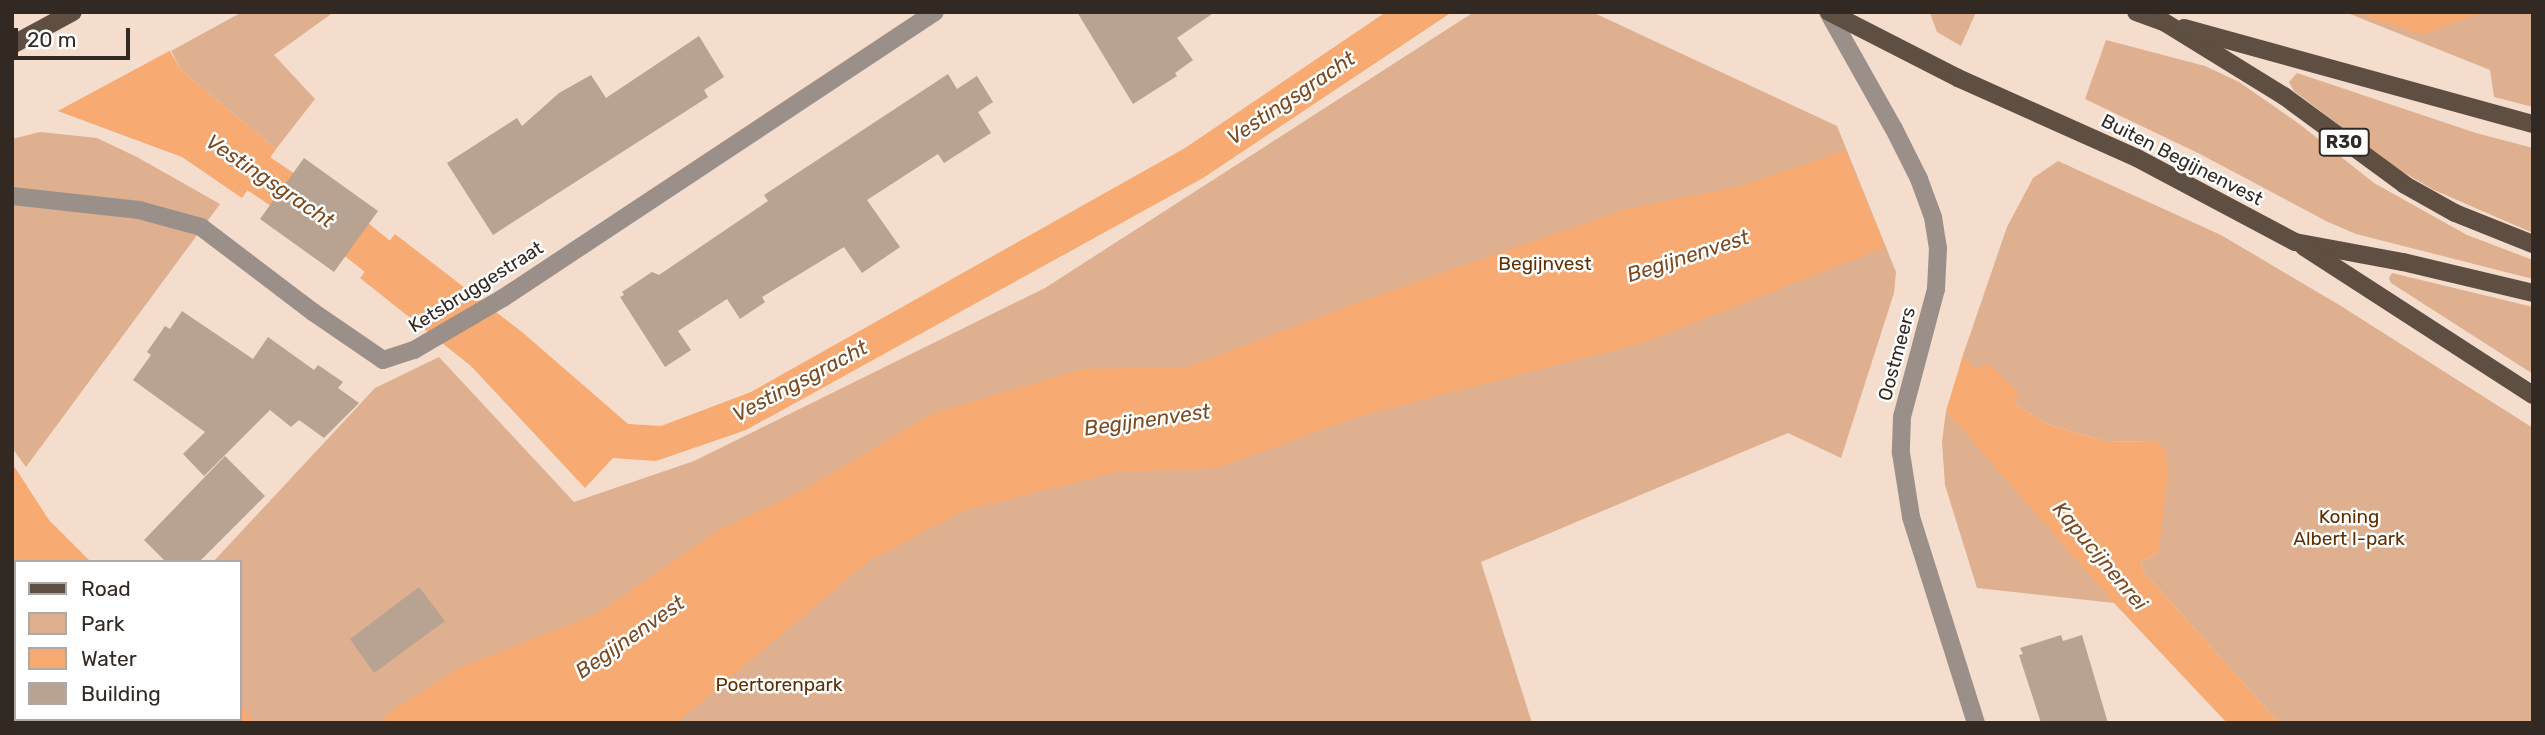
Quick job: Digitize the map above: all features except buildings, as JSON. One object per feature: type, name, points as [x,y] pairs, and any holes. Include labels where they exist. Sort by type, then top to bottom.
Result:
[{"type":"main road","points":[[12,45],[73,12]]},
{"type":"main road","name":"Buiten Begijnenvest","points":[[1829,12],[1958,78],[2137,158],[2295,242],[2403,262],[2533,293]]},
{"type":"main road","name":"R30","points":[[2136,12],[2533,124]]},
{"type":"main road","name":"R30","points":[[2164,22],[2284,96],[2405,185],[2455,213],[2533,244]]},
{"type":"main road","points":[[2295,242],[2533,395]]},
{"type":"street","name":"Ketsbruggestraat","points":[[12,196],[139,210],[201,227],[313,312],[383,360],[414,350],[503,298],[935,12]]},
{"type":"street","name":"Oostmeers","points":[[1829,12],[1919,179],[1933,217],[1938,248],[1936,289],[1902,417],[1901,453],[1911,517],[1976,723]]},
{"type":"green space","points":[[242,12],[334,12],[274,55],[315,99],[276,149],[182,71],[171,51]]},
{"type":"green space","name":"Begijnvest","points":[[1474,12],[1592,12],[1837,126],[1896,272],[1894,293],[1841,458],[1788,433],[1481,562],[1532,723],[209,723],[242,721],[242,560],[215,560],[375,388],[439,357],[574,502],[694,461],[1045,288]]},
{"type":"green space","points":[[1976,12],[1961,46],[1937,32],[1930,13]]},
{"type":"green space","points":[[2345,12],[2533,12],[2533,107],[2494,97],[2490,70]]},
{"type":"green space","points":[[2106,40],[2205,66],[2239,82],[2298,123],[2374,183],[2467,235],[2533,260],[2533,279],[2356,234],[2085,99]]},
{"type":"green space","points":[[2297,73],[2476,133],[2533,148],[2533,233],[2434,190],[2394,167],[2294,91],[2289,82]]},
{"type":"green space","points":[[40,132],[97,138],[137,157],[220,204],[26,467],[12,448],[12,139]]},
{"type":"green space","name":"Koning Albert I-park","points":[[2058,161],[2221,235],[2341,306],[2533,428],[2533,723],[2279,723],[2143,571],[2141,561],[2158,554],[2157,442],[2104,441],[2047,424],[2015,404],[1974,370],[1963,355],[2007,227],[2033,178]]},
{"type":"green space","points":[[2392,273],[2533,307],[2533,374],[2391,283],[2389,278]]},
{"type":"green space","points":[[1946,411],[2114,603],[1977,588],[1945,485],[1942,442]]},
{"type":"water","points":[[12,12],[146,12],[182,71],[276,149],[242,198],[182,157],[12,94]]},
{"type":"water","points":[[1386,12],[1452,12],[1203,178],[746,430],[656,461],[613,458],[585,488],[471,366],[360,278],[395,234],[522,332],[628,424],[661,426],[751,392],[1185,148]]},
{"type":"water","points":[[2362,12],[2484,12],[2423,34],[2370,18]]},
{"type":"water","name":"Begijnenvest","points":[[1845,150],[1885,247],[1646,342],[1360,416],[1217,468],[1117,472],[963,511],[869,561],[676,723],[387,723],[385,715],[461,667],[596,614],[717,531],[805,489],[931,414],[1082,369],[1187,367],[1359,302],[1623,210],[1741,186]]},
{"type":"water","name":"Kapucijnenrei","points":[[1963,355],[1974,369],[1988,364],[2018,393],[2015,404],[2047,424],[2104,441],[2157,442],[2165,450],[2168,473],[2158,554],[2141,561],[2143,571],[2279,723],[2227,723],[2114,603],[1946,411]]},
{"type":"water","points":[[12,463],[49,520],[89,560],[14,560],[14,721],[242,721],[242,706],[255,723],[12,723]]},
{"type":"pier","points":[[12,12],[150,12],[173,49],[54,113],[12,98]]},
{"type":"waterway","name":"Vestingsgracht","points":[[215,144],[357,240],[421,291]]},
{"type":"park label","name":"Poertorenpark","points":[[779,685]]}]
